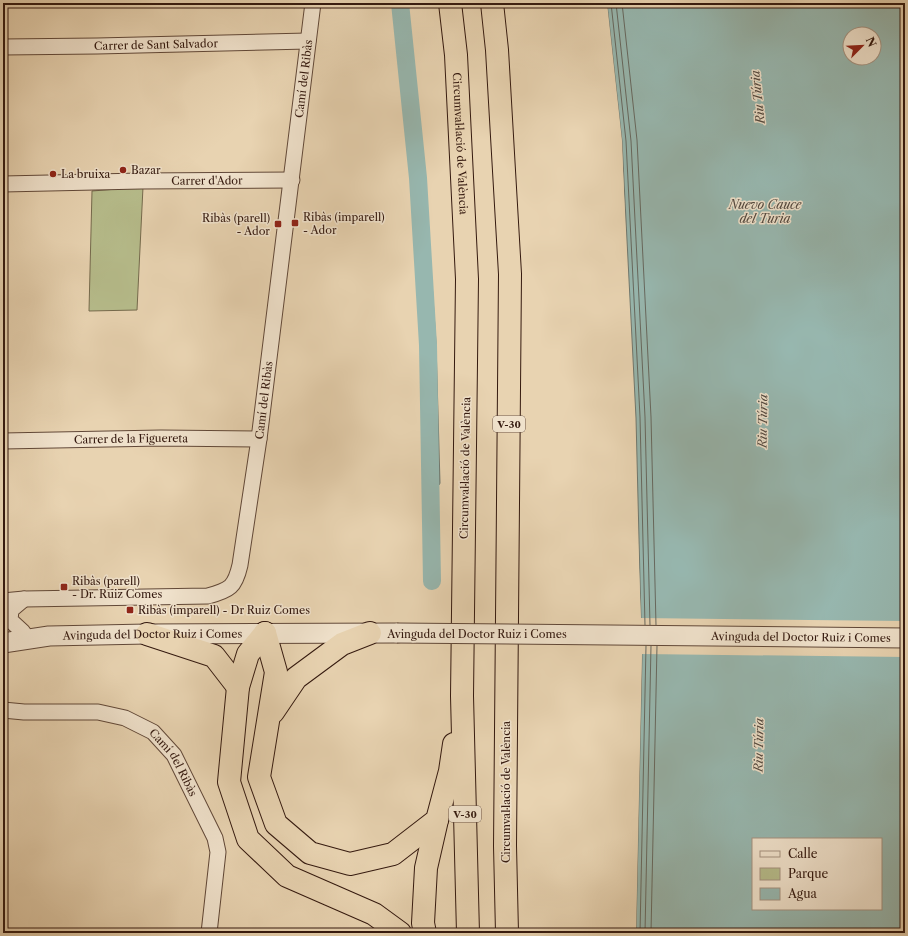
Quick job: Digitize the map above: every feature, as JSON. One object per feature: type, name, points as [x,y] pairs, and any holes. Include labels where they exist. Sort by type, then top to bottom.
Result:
[{"type":"highway","name":"Circumval·lació de València","points":[[450,3],[456,55],[467,279],[462,696],[468,933]]},
{"type":"highway","name":"Circumval·lació de València","points":[[492,3],[497,50],[510,274],[505,838],[508,933]]},
{"type":"highway","points":[[265,633],[276,672],[259,777],[276,824],[310,853],[350,864],[394,854],[437,820]]},
{"type":"highway","points":[[265,633],[248,654],[238,687],[229,782],[248,839],[287,876],[374,914],[400,933]]},
{"type":"highway","points":[[268,720],[296,678],[342,644],[370,633]]},
{"type":"highway","points":[[147,634],[214,656],[238,687]]},
{"type":"highway","points":[[425,933],[423,923],[426,868],[450,771],[462,696]]},
{"type":"street","name":"Camí del Ribàs","points":[[3,601],[24,599],[208,596],[220,593],[230,588],[236,580],[240,565],[259,439],[313,3]]},
{"type":"street","name":"Carrer de Sant Salvador","points":[[3,47],[308,41]]},
{"type":"street","name":"Carrer d'Ador","points":[[3,184],[292,180]]},
{"type":"street","name":"Carrer de la Figuereta","points":[[3,441],[162,438],[259,439]]},
{"type":"street","name":"Camí del Ribàs","points":[[3,606],[24,599]]},
{"type":"street","points":[[23,632],[10,620],[11,610],[24,599]]},
{"type":"street","name":"Avinguda del Doctor Ruiz i Comes","points":[[3,630],[48,636]]},
{"type":"street","name":"Avinguda del Doctor Ruiz i Comes","points":[[3,643],[48,636],[265,633],[905,638]]},
{"type":"street","name":"Camí del Ribàs","points":[[6,708],[24,712],[98,712],[125,718],[153,732],[174,755],[215,838],[218,852],[208,933]]},
{"type":"green space","points":[[143,187],[137,310],[89,311],[92,191]]},
{"type":"water","name":"Nuevo Cauce del Turia","points":[[607,3],[905,3],[905,933],[636,933],[642,658],[636,418],[622,141]]},
{"type":"pier","points":[[605,3],[607,3],[622,141],[628,302],[620,141]]},
{"type":"pier","points":[[637,518],[641,618],[905,621],[905,657],[642,654],[636,933],[634,933],[640,658]]},
{"type":"waterway","points":[[400,3],[418,178],[428,345],[432,581]]},
{"type":"waterway","points":[[405,3],[423,178],[434,343],[438,483]]},
{"type":"place","name":"Bazar","points":[[123,170]]},
{"type":"place","name":"La bruixa","points":[[53,174]]},
{"type":"place","name":"Ribàs (imparell) - Ador","points":[[295,223]]},
{"type":"place","name":"Ribàs (parell) - Ador","points":[[278,224]]},
{"type":"place","name":"Ribàs (parell) - Dr. Ruiz Comes","points":[[64,587]]},
{"type":"place","name":"Ribàs (imparell) - Dr Ruiz Comes","points":[[130,610]]},
{"type":"water label","name":"Riu Túria","points":[[758,97]]},
{"type":"water label","name":"Riu Túria","points":[[763,421]]},
{"type":"water label","name":"Riu Túria","points":[[759,745]]}]
